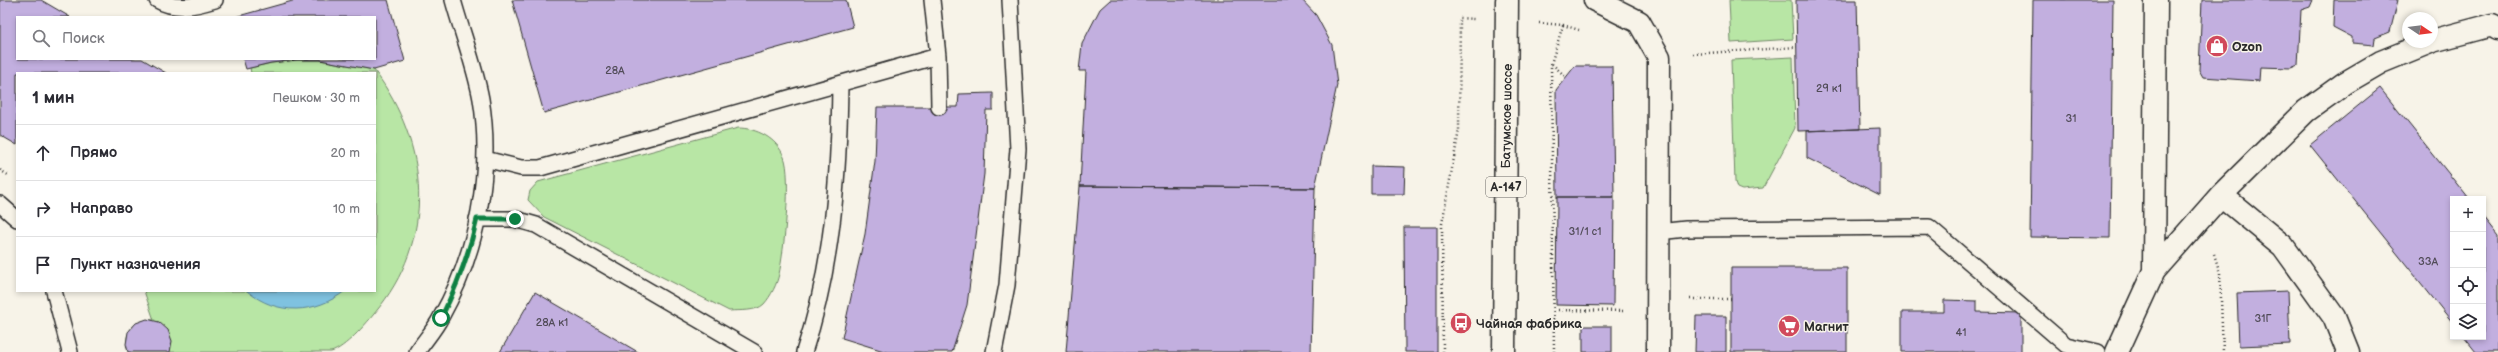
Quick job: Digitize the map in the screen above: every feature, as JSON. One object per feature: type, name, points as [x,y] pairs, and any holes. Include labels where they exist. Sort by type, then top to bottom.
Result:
[{"type":"main road","points":[[1595,0],[1639,22],[1659,57],[1658,352]]},
{"type":"main road","points":[[2154,271],[2156,0]]},
{"type":"main road","name":"Батумское шоссе","points":[[1504,352],[1507,11]]},
{"type":"main road","points":[[2438,40],[2492,25],[2498,29]]},
{"type":"main road","points":[[2117,352],[2154,271],[2221,195],[2306,111],[2345,83],[2381,62],[2416,48]]},
{"type":"main road","points":[[2221,195],[2283,246],[2334,317],[2348,352]]},
{"type":"lane","points":[[157,0],[175,7],[191,7],[215,0]]},
{"type":"lane","points":[[418,352],[441,318],[458,284],[471,248],[477,219],[484,159],[480,99],[453,0]]},
{"type":"lane","points":[[932,0],[938,56],[939,107]]},
{"type":"lane","points":[[994,352],[1007,285],[1018,149],[1010,0]]},
{"type":"lane","points":[[484,159],[521,168],[540,168],[938,56]]},
{"type":"lane","points":[[804,352],[816,316],[833,225],[840,132],[840,84]]},
{"type":"lane","points":[[0,204],[16,218]]},
{"type":"lane","points":[[477,219],[515,219],[536,225],[754,352]]},
{"type":"lane","points":[[1658,232],[1686,229],[1929,227],[2066,345],[2098,352]]},
{"type":"lane","points":[[54,292],[70,352]]},
{"type":"path","points":[[1443,352],[1442,224],[1459,130],[1460,18],[1507,11],[1563,25],[1551,64],[1555,264],[1554,352]]},
{"type":"path","points":[[1693,54],[1797,47]]},
{"type":"path","points":[[1551,64],[1566,77]]},
{"type":"path","points":[[2202,217],[2220,273],[2223,352]]},
{"type":"path","points":[[1685,300],[1731,299]]},
{"type":"path","points":[[1554,310],[1633,311]]},
{"type":"green space","points":[[1729,0],[1791,0],[1793,39],[1731,43]]},
{"type":"green space","points":[[1793,57],[1795,128],[1763,188],[1742,190],[1737,188],[1735,182],[1731,60]]},
{"type":"green space","points":[[297,60],[320,60],[374,70],[375,72],[251,72],[250,68],[271,63]]},
{"type":"green space","points":[[376,73],[393,99],[406,130],[415,161],[419,192],[416,224],[408,255],[394,285],[374,314],[360,330],[342,346],[331,352],[128,352],[127,339],[131,328],[141,321],[154,320],[144,292],[376,292]]},
{"type":"green space","points":[[738,128],[745,128],[759,132],[771,139],[781,150],[786,166],[786,214],[779,274],[769,297],[761,307],[748,310],[729,311],[544,217],[528,200],[530,191],[538,182]]},
{"type":"water","points":[[248,292],[344,292],[333,299],[309,308],[283,308],[271,305]]},
{"type":"building","points":[[0,0],[41,0],[68,16],[16,16],[16,60],[144,60],[164,72],[16,72],[16,144],[0,135]]},
{"type":"building","points":[[296,0],[388,0],[405,61],[374,70],[320,60],[376,60],[376,16],[239,16]]},
{"type":"building","points":[[512,0],[846,0],[853,27],[544,113]]},
{"type":"building","points":[[1110,0],[1302,0],[1316,15],[1332,45],[1337,85],[1315,188],[1080,186],[1086,71],[1079,71],[1082,44],[1100,9]]},
{"type":"building","points":[[1796,0],[1857,0],[1860,129],[1798,131]]},
{"type":"building","points":[[2033,0],[2113,0],[2110,238],[2030,237]]},
{"type":"building","points":[[2202,0],[2313,0],[2310,7],[2301,10],[2298,65],[2291,68],[2260,67],[2259,81],[2203,77],[2199,70]]},
{"type":"building","points":[[2334,0],[2398,0],[2390,32],[2375,38],[2374,45],[2352,43],[2352,37],[2333,27]]},
{"type":"building","points":[[243,60],[297,60],[271,63],[246,69]]},
{"type":"building","points":[[1575,66],[1612,66],[1614,197],[1557,197],[1556,90]]},
{"type":"building","points":[[2380,88],[2467,196],[2450,196],[2450,319],[2310,145]]},
{"type":"building","points":[[993,93],[993,110],[986,110],[984,174],[967,305],[952,352],[887,352],[842,338],[865,234],[875,161],[877,107],[958,107],[959,94]]},
{"type":"building","points":[[1880,128],[1880,195],[1807,158],[1807,131]]},
{"type":"building","points":[[1371,166],[1405,167],[1404,194],[1371,194]]},
{"type":"building","points":[[1080,186],[1315,188],[1311,352],[1066,352]]},
{"type":"building","points":[[1557,197],[1614,197],[1613,306],[1556,305]]},
{"type":"building","points":[[2486,221],[2498,236],[2498,352],[2476,352],[2466,340],[2486,340]]},
{"type":"building","points":[[1404,227],[1437,227],[1437,352],[1405,352]]},
{"type":"building","name":"Магнит","points":[[1731,268],[1847,268],[1847,352],[1731,352]]},
{"type":"building","points":[[2288,291],[2290,344],[2239,346],[2237,293]]},
{"type":"building","points":[[535,292],[638,352],[500,352]]},
{"type":"building","points":[[1944,300],[1977,301],[1977,312],[2021,313],[2021,352],[1902,352],[1902,312],[1944,312]]},
{"type":"building","points":[[1696,316],[1726,316],[1726,352],[1695,352]]},
{"type":"building","points":[[147,319],[159,322],[168,330],[172,341],[170,352],[128,352],[126,344],[128,332],[136,323]]},
{"type":"building","points":[[1583,326],[1612,326],[1612,352],[1583,352]]},
{"type":"place","name":"Ozon","points":[[2217,46]]},
{"type":"place","name":"Чайная фабрика","points":[[1461,323]]},
{"type":"place","name":"Магнит","points":[[1789,326]]},
{"type":"route","points":[[441,318],[458,284],[471,248],[477,219],[515,219]]}]
